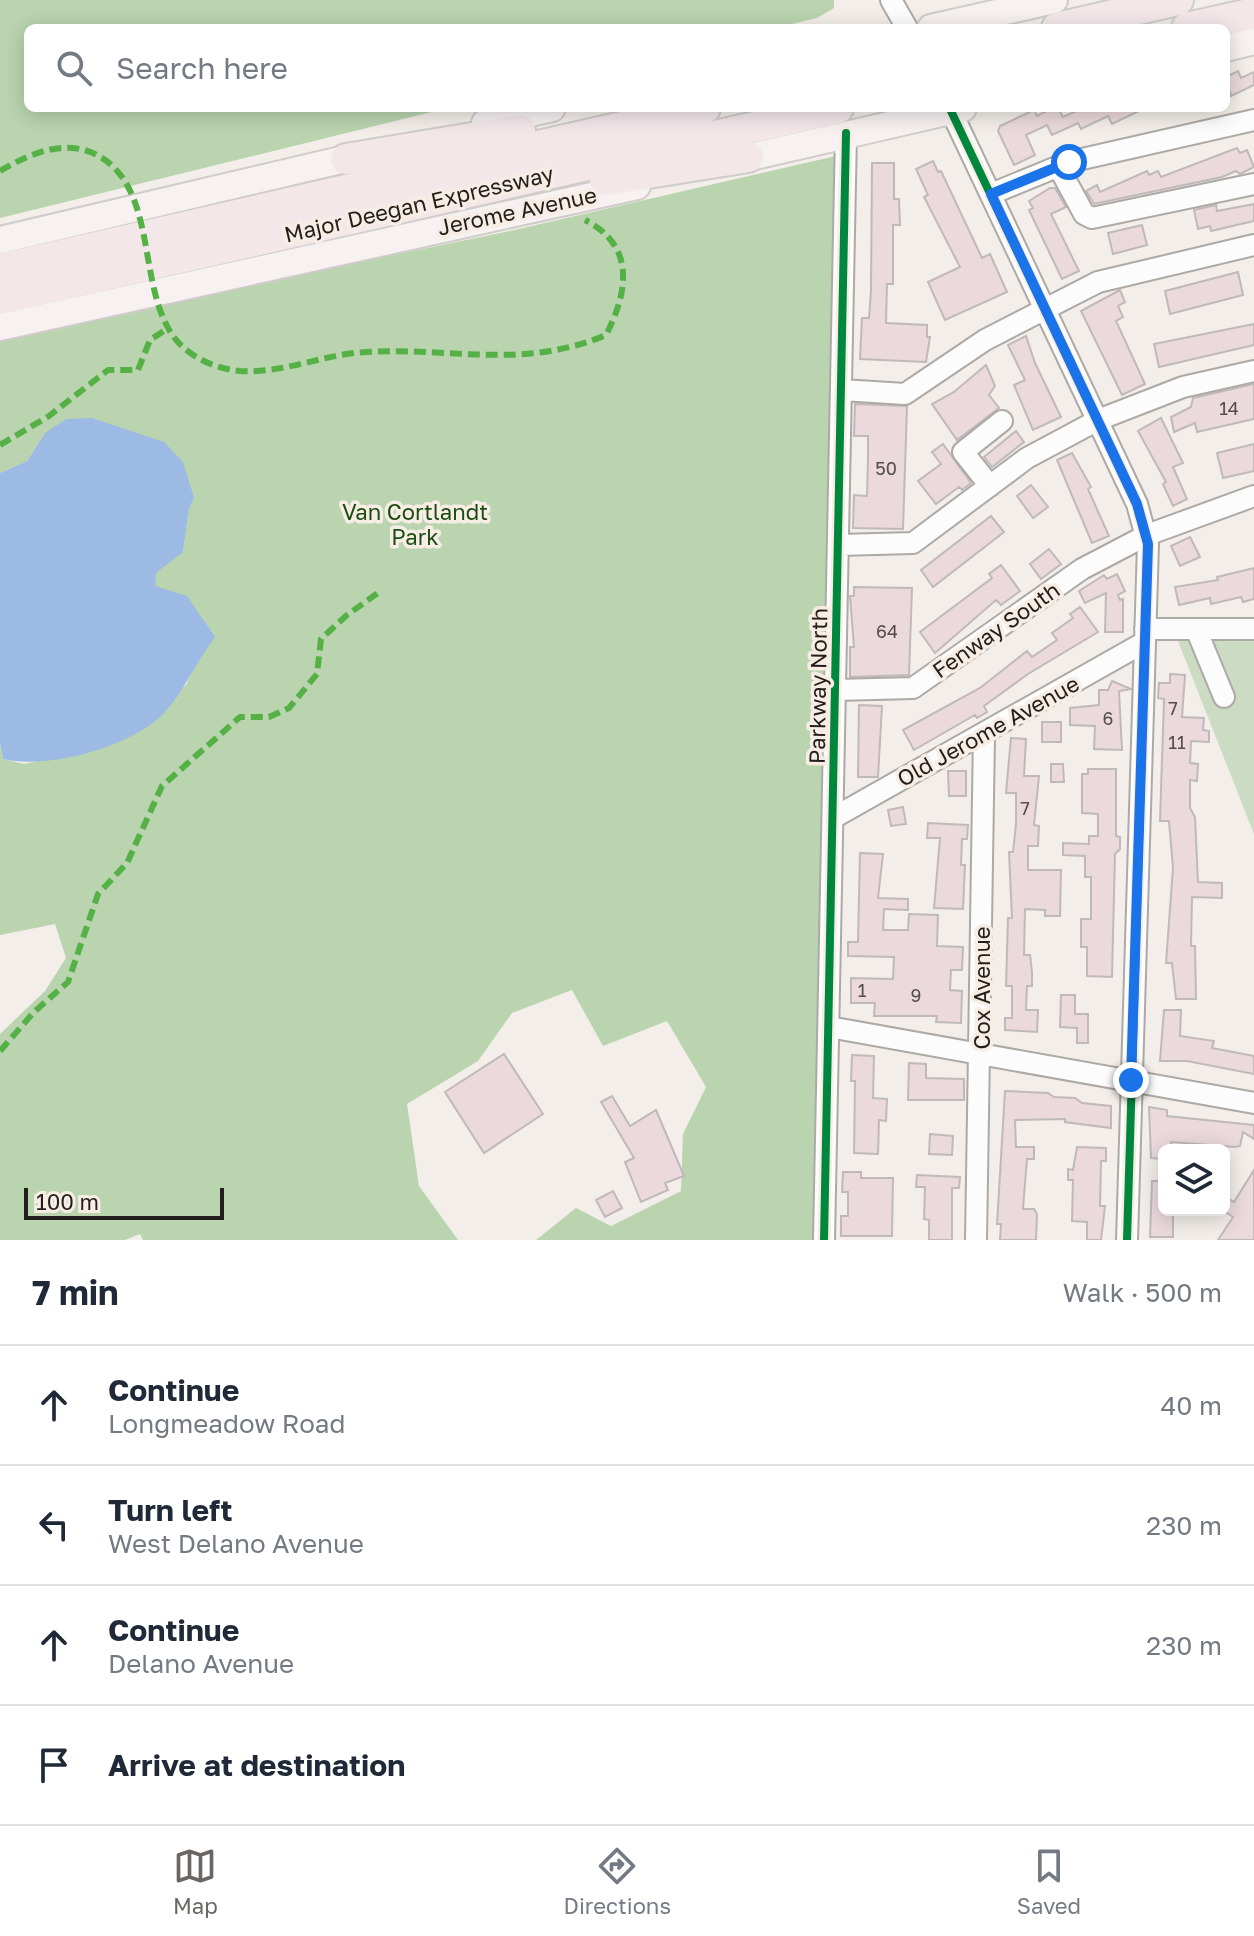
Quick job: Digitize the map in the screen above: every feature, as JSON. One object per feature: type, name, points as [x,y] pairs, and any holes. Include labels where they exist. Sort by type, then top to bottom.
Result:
[{"type":"highway","points":[[1074,24],[1178,0]]},
{"type":"highway","points":[[1205,24],[1254,13]]},
{"type":"highway","points":[[346,159],[464,141],[615,112]]},
{"type":"highway","name":"Major Deegan Expressway","points":[[0,269],[687,112]]},
{"type":"highway","name":"Major Deegan Expressway","points":[[0,299],[405,207],[842,121]]},
{"type":"highway","points":[[405,207],[500,200],[748,157]]},
{"type":"main road","points":[[949,24],[1054,0]]},
{"type":"main road","points":[[1230,47],[1254,41]]},
{"type":"main road","points":[[0,240],[536,112]]},
{"type":"main road","name":"Jerome Avenue","points":[[0,327],[403,235],[623,189],[748,157],[842,121],[928,112]]},
{"type":"street","points":[[891,0],[905,24]]},
{"type":"street","points":[[958,112],[991,194],[1137,504],[1147,535],[1127,1240]]},
{"type":"street","points":[[991,194],[1058,166],[1254,120]]},
{"type":"street","name":"Parkway North","points":[[824,1240],[842,390],[842,121]]},
{"type":"street","points":[[1058,166],[1084,214],[1092,218],[1254,184]]},
{"type":"street","points":[[842,390],[905,394],[985,340],[1098,282],[1254,245]]},
{"type":"street","points":[[839,545],[913,543],[1027,458],[1098,420],[1183,387],[1254,371]]},
{"type":"street","points":[[990,486],[963,452],[1002,421]]},
{"type":"street","name":"Fenway South","points":[[836,690],[913,688],[1082,569],[1147,535],[1254,496]]},
{"type":"street","points":[[1144,636],[1196,629],[1254,629]]},
{"type":"street","points":[[1196,629],[1224,697]]},
{"type":"street","name":"Old Jerome Avenue","points":[[833,818],[984,735],[1144,636]]},
{"type":"street","name":"Cox Avenue","points":[[976,1240],[984,735]]},
{"type":"street","points":[[829,1027],[1254,1103]]},
{"type":"green space","points":[[0,0],[834,0],[834,8],[817,18],[792,24],[24,24],[24,112],[432,112],[0,218]]},
{"type":"green space","name":"Van Cortlandt Park","points":[[836,156],[813,1240],[536,1240],[576,1208],[611,1226],[681,1191],[683,1134],[706,1087],[667,1021],[603,1046],[572,990],[512,1013],[478,1061],[407,1104],[419,1186],[458,1240],[143,1240],[140,1234],[125,1240],[0,1240],[0,1034],[45,991],[66,958],[55,924],[0,935],[0,742],[3,759],[24,764],[104,747],[186,685],[199,658],[155,587],[155,573],[183,551],[189,509],[194,498],[45,433],[27,461],[0,473],[0,340],[145,306],[510,231]]},
{"type":"green space","points":[[1254,640],[1254,834],[1178,641]]},
{"type":"water","points":[[92,418],[164,442],[183,462],[194,498],[189,509],[183,552],[156,573],[155,586],[187,596],[215,637],[164,713],[132,736],[88,753],[65,758],[21,762],[3,759],[0,742],[0,473],[27,461],[45,433],[66,419]]},
{"type":"building","points":[[1238,71],[1241,78],[1254,72],[1254,85],[1231,96],[1230,75]]},
{"type":"building","points":[[1030,112],[1035,112],[1037,116],[1044,112],[1060,112],[1063,117],[1074,112],[1137,112],[1112,124],[1108,116],[1081,129],[1078,123],[1052,135],[1047,125],[1026,135],[1035,155],[1014,165],[998,131],[1000,126]]},
{"type":"building","points":[[1237,148],[1240,153],[1247,150],[1254,167],[1240,174],[1236,171],[1222,177],[1094,204],[1086,191],[1097,185],[1100,192],[1147,171],[1149,175],[1158,171],[1161,177]]},
{"type":"building","points":[[933,161],[938,172],[941,171],[982,258],[990,254],[1007,292],[945,320],[928,282],[960,267],[924,197],[928,195],[916,169]]},
{"type":"building","points":[[872,163],[894,163],[894,199],[899,199],[900,225],[893,225],[893,284],[887,284],[886,323],[927,325],[927,337],[930,337],[926,362],[860,359],[862,318],[869,318],[871,291]]},
{"type":"building","points":[[1055,188],[1066,207],[1051,214],[1079,271],[1062,279],[1029,210],[1033,208],[1029,201]]},
{"type":"building","points":[[1254,204],[1254,221],[1211,231],[1210,226],[1198,229],[1194,210],[1216,205],[1217,211]]},
{"type":"building","points":[[1142,225],[1147,245],[1113,254],[1108,233]]},
{"type":"building","points":[[1238,272],[1243,295],[1170,314],[1165,291]]},
{"type":"building","points":[[1120,290],[1125,302],[1118,306],[1123,317],[1116,321],[1145,384],[1122,395],[1081,311]]},
{"type":"building","points":[[1254,324],[1254,345],[1159,367],[1154,344]]},
{"type":"building","points":[[1026,336],[1035,363],[1061,417],[1033,430],[1014,385],[1025,380],[1008,345]]},
{"type":"building","points":[[986,365],[995,386],[989,395],[999,408],[957,440],[932,404],[954,392]]},
{"type":"building","points":[[1254,384],[1254,419],[1197,432],[1195,423],[1174,432],[1171,417],[1191,407],[1193,398]]},
{"type":"building","points":[[855,404],[907,406],[903,529],[853,528],[854,495],[867,496],[868,460],[868,436],[854,436]]},
{"type":"building","points":[[1161,418],[1183,463],[1173,467],[1187,499],[1173,506],[1163,484],[1166,482],[1138,431]]},
{"type":"building","points":[[1016,431],[1024,442],[992,467],[984,457]]},
{"type":"building","points":[[943,444],[971,483],[962,490],[959,487],[936,504],[918,481],[941,464],[932,452]]},
{"type":"building","points":[[1254,444],[1254,471],[1223,478],[1217,453]]},
{"type":"building","points":[[1072,453],[1091,487],[1088,489],[1109,536],[1092,543],[1057,460]]},
{"type":"building","points":[[1031,485],[1048,507],[1033,518],[1017,496]]},
{"type":"building","points":[[991,516],[1004,532],[933,587],[921,570]]},
{"type":"building","points":[[1190,537],[1200,557],[1180,566],[1171,546]]},
{"type":"building","points":[[1049,549],[1061,564],[1041,579],[1030,564]]},
{"type":"building","points":[[1001,565],[1020,591],[1001,605],[996,600],[935,653],[920,632],[992,578],[989,574]]},
{"type":"building","points":[[1254,568],[1254,599],[1243,602],[1241,597],[1211,604],[1210,598],[1179,605],[1175,587],[1218,580],[1217,577]]},
{"type":"building","points":[[1117,574],[1125,591],[1118,595],[1120,600],[1123,599],[1123,632],[1105,632],[1106,593],[1085,603],[1079,591],[1104,575],[1107,579]]},
{"type":"building","points":[[854,587],[912,588],[909,675],[850,677],[850,647],[854,647],[850,596],[854,596]]},
{"type":"building","points":[[1080,607],[1098,632],[1028,674],[984,706],[987,712],[977,718],[975,715],[914,750],[903,730],[980,688],[1027,651],[1032,657],[1057,640],[1052,633],[1073,618],[1070,614]]},
{"type":"building","points":[[1170,674],[1185,675],[1182,717],[1204,718],[1203,730],[1209,731],[1209,742],[1191,741],[1190,763],[1198,764],[1197,781],[1190,780],[1190,808],[1195,817],[1198,882],[1222,883],[1222,898],[1192,897],[1191,946],[1195,946],[1196,999],[1176,999],[1172,963],[1166,963],[1173,868],[1169,821],[1160,821],[1164,699],[1158,698],[1159,683],[1170,683]]},
{"type":"building","points":[[1112,681],[1131,689],[1119,691],[1122,750],[1094,749],[1095,726],[1070,725],[1070,708],[1099,705],[1099,690],[1108,690]]},
{"type":"building","points":[[859,705],[882,706],[878,777],[858,777]]},
{"type":"building","points":[[1042,722],[1061,722],[1061,742],[1042,742]]},
{"type":"building","points":[[1011,738],[1026,739],[1024,776],[1039,776],[1034,825],[1039,826],[1038,846],[1028,846],[1028,870],[1061,870],[1060,916],[1045,916],[1045,910],[1025,909],[1024,955],[1030,955],[1032,972],[1032,986],[1027,986],[1026,1010],[1038,1010],[1037,1032],[1005,1030],[1005,1018],[1012,1018],[1012,986],[1006,986],[1008,918],[1012,918],[1009,852],[1013,852],[1016,824],[1016,793],[1006,793]]},
{"type":"building","points":[[1051,764],[1063,764],[1064,782],[1051,782]]},
{"type":"building","points":[[1088,769],[1116,769],[1116,836],[1120,837],[1120,849],[1115,854],[1112,977],[1087,976],[1087,947],[1081,947],[1081,919],[1091,919],[1091,877],[1085,877],[1085,856],[1063,855],[1063,843],[1089,844],[1089,836],[1098,836],[1098,814],[1082,813],[1082,774],[1088,774]]},
{"type":"building","points":[[948,771],[966,771],[966,796],[949,796]]},
{"type":"building","points":[[903,807],[906,824],[891,826],[888,810]]},
{"type":"building","points":[[928,823],[968,825],[967,839],[962,839],[961,865],[965,865],[963,909],[934,908],[940,838],[927,838]]},
{"type":"building","points":[[860,853],[883,854],[878,898],[908,899],[908,910],[884,909],[883,930],[908,930],[909,914],[938,915],[937,946],[963,947],[962,970],[951,970],[950,990],[962,991],[961,1023],[936,1022],[937,1016],[874,1016],[875,1003],[851,1003],[851,978],[893,979],[894,957],[848,956],[848,942],[858,942]]},
{"type":"building","points":[[1061,995],[1075,995],[1075,1014],[1088,1014],[1088,1043],[1077,1043],[1077,1028],[1060,1027]]},
{"type":"building","points":[[1164,1010],[1181,1010],[1180,1036],[1214,1041],[1212,1048],[1254,1056],[1254,1074],[1187,1061],[1160,1061]]},
{"type":"building","points":[[504,1054],[543,1114],[484,1153],[445,1092]]},
{"type":"building","points":[[852,1055],[874,1056],[873,1098],[887,1099],[886,1121],[879,1120],[878,1154],[854,1153],[855,1081],[851,1081]]},
{"type":"building","points":[[909,1063],[926,1064],[926,1078],[964,1079],[964,1100],[908,1100]]},
{"type":"building","points":[[1005,1091],[1048,1093],[1054,1097],[1075,1098],[1082,1103],[1111,1106],[1111,1128],[1065,1122],[1065,1119],[1015,1120],[1016,1147],[1034,1147],[1034,1159],[1027,1159],[1023,1209],[1034,1209],[1037,1214],[1036,1240],[1000,1240],[1001,1224],[997,1224]]},
{"type":"building","points":[[612,1096],[630,1126],[656,1110],[684,1176],[665,1183],[668,1190],[641,1202],[625,1162],[634,1158],[601,1102]]},
{"type":"building","points":[[1149,1107],[1167,1110],[1167,1116],[1254,1125],[1254,1139],[1243,1132],[1240,1146],[1171,1142],[1158,1144],[1158,1159],[1151,1158]]},
{"type":"building","points":[[930,1134],[953,1136],[952,1155],[929,1154]]},
{"type":"building","points":[[1077,1147],[1106,1148],[1106,1161],[1101,1161],[1100,1206],[1105,1206],[1101,1240],[1087,1240],[1087,1222],[1072,1221],[1073,1180],[1068,1180],[1068,1169],[1073,1170]]},
{"type":"building","points":[[1254,1170],[1254,1240],[1218,1240],[1233,1217],[1230,1215],[1230,1200],[1234,1202]]},
{"type":"building","points":[[843,1172],[861,1172],[861,1178],[893,1178],[892,1236],[841,1236],[841,1216],[848,1216],[848,1192],[842,1192]]},
{"type":"building","points":[[917,1175],[960,1177],[959,1188],[952,1188],[952,1240],[929,1240],[929,1220],[924,1219],[925,1187],[916,1187]]},
{"type":"building","points":[[1152,1181],[1158,1181],[1158,1216],[1173,1216],[1173,1237],[1150,1237]]},
{"type":"building","points":[[613,1191],[622,1208],[605,1217],[596,1200]]},
{"type":"marked path","points":[[0,171],[47,150],[72,148],[97,155],[118,172],[132,195],[141,222],[159,308],[171,333],[189,352],[201,359],[240,371],[272,370],[366,352],[487,355],[545,352],[606,335],[619,303],[623,271],[613,243],[585,220]]},
{"type":"marked path","points":[[0,445],[49,416],[108,370],[138,370],[150,340],[167,329]]},
{"type":"marked path","points":[[0,1051],[34,1012],[68,982],[98,894],[127,863],[162,786],[240,717],[269,717],[289,708],[317,674],[321,639],[347,615],[382,590]]},
{"type":"cycle path","points":[[951,112],[1137,504],[1148,544],[1127,1240]]},
{"type":"cycle path","points":[[824,1240],[846,133]]},
{"type":"route","points":[[1069,162],[991,194],[1137,504],[1147,535],[1131,1080]]}]
